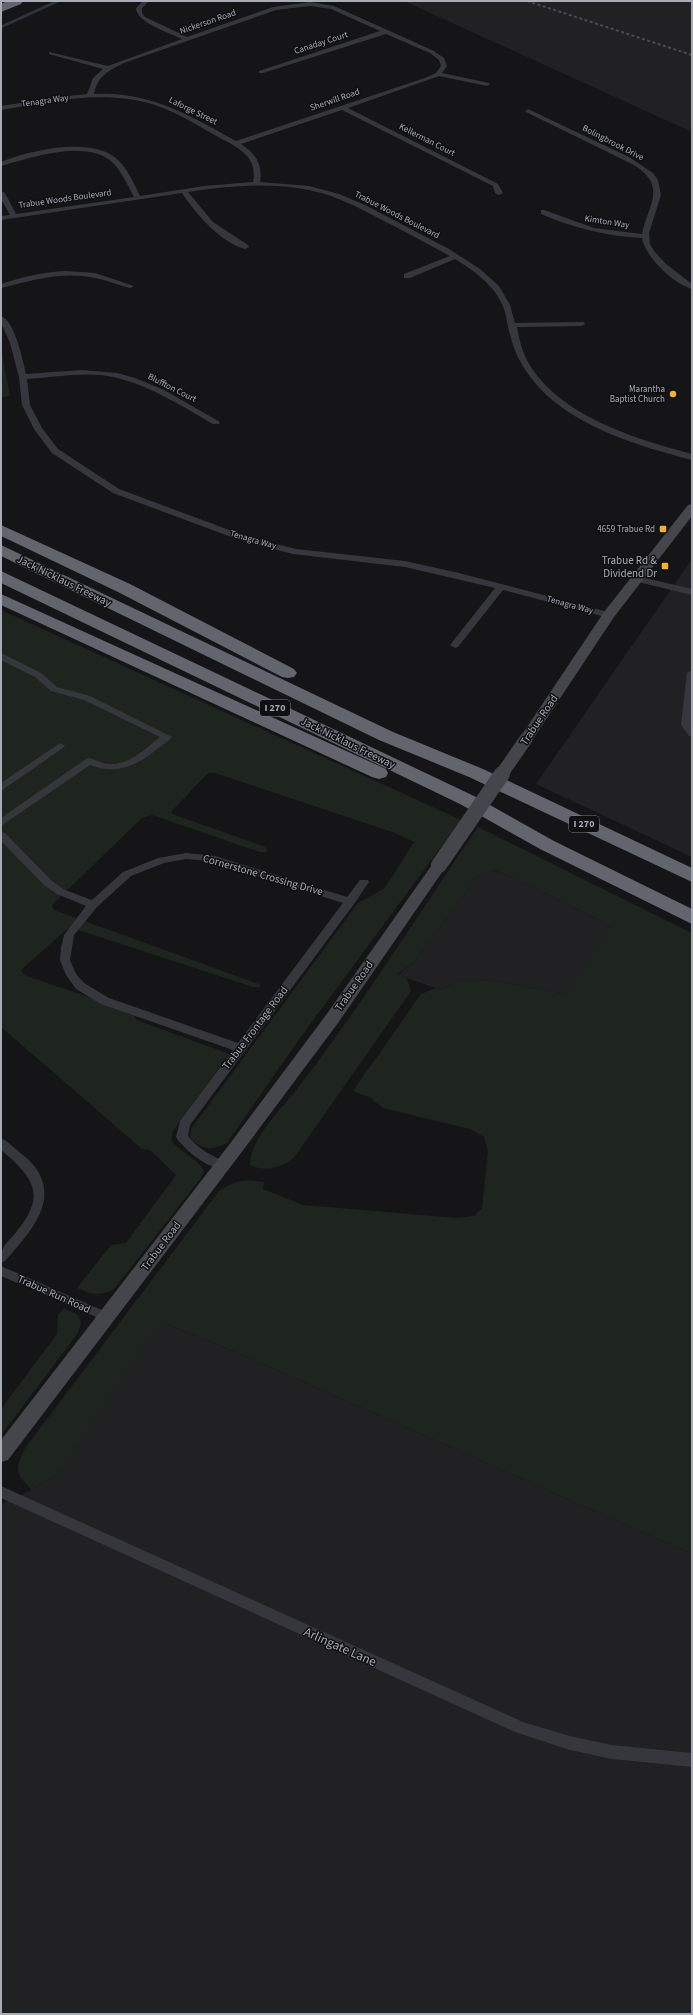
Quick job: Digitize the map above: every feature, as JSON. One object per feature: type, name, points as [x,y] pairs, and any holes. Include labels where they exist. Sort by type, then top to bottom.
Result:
[{"type":"highway","points":[[1,8],[16,1]]},
{"type":"highway","points":[[1,530],[124,588],[476,773]]},
{"type":"highway","name":"Jack Nicklaus Freeway","points":[[1,550],[386,736],[476,773],[692,876]]},
{"type":"highway","name":"Jack Nicklaus Freeway","points":[[1,576],[467,800],[546,845],[692,917]]},
{"type":"highway","points":[[1,599],[456,808],[546,845]]},
{"type":"main road","name":"Trabue Road","points":[[1,1454],[107,1317],[332,1019],[526,739],[609,615],[692,508]]},
{"type":"street","points":[[146,1],[139,8],[139,13],[143,18],[187,39]]},
{"type":"street","name":"Nickerson Road","points":[[90,96],[93,80],[107,68],[275,8],[297,4],[332,7],[432,52],[442,59],[444,66],[438,74]]},
{"type":"street","name":"Canaday Court","points":[[261,72],[387,31]]},
{"type":"street","points":[[51,54],[107,68]]},
{"type":"street","points":[[438,74],[487,84]]},
{"type":"street","name":"Sherwill Road","points":[[236,143],[438,74]]},
{"type":"street","name":"Tenagra Way","points":[[1,108],[90,96]]},
{"type":"street","name":"Laforge Street","points":[[90,96],[126,98],[154,103],[181,114],[247,150],[256,162],[258,175],[256,183]]},
{"type":"street","name":"Kellerman Court","points":[[342,107],[496,185],[499,193]]},
{"type":"street","name":"Bolingbrook Drive","points":[[528,111],[633,161],[654,177],[659,190],[657,202],[645,236]]},
{"type":"street","points":[[1,164],[10,160],[41,154],[88,150],[104,154],[115,160],[138,198]]},
{"type":"street","name":"Trabue Woods Boulevard","points":[[1,218],[184,191],[256,183],[310,188],[335,195],[354,203],[455,256],[482,272],[505,299],[511,325],[524,364],[543,388],[562,403],[602,427],[619,434],[692,457]]},
{"type":"street","points":[[184,191],[197,212],[223,234],[245,247]]},
{"type":"street","points":[[1,193],[14,216]]},
{"type":"street","name":"Kimton Way","points":[[544,212],[570,224],[595,232],[645,236]]},
{"type":"street","points":[[645,236],[647,243],[657,260],[692,287]]},
{"type":"street","points":[[407,276],[455,256]]},
{"type":"street","points":[[1,286],[37,275],[72,272],[104,276],[130,286]]},
{"type":"street","name":"Tenagra Way","points":[[1,318],[6,324],[14,343],[23,377],[26,405],[38,429],[56,451],[83,472],[116,491],[245,539],[267,545],[296,552],[405,564],[609,615]]},
{"type":"street","points":[[511,325],[581,324]]},
{"type":"street","name":"Bluffton Court","points":[[23,377],[84,372],[102,373],[124,377],[156,389],[216,422]]},
{"type":"street","points":[[637,579],[692,592]]},
{"type":"street","points":[[455,645],[501,587]]},
{"type":"street","points":[[1,656],[38,674],[54,689],[87,698],[167,737],[128,765],[105,766],[89,761],[1,824]]},
{"type":"street","points":[[692,672],[686,725],[692,734]]},
{"type":"street","points":[[1,788],[60,746]]},
{"type":"street","points":[[1,835],[48,883],[61,892],[93,905]]},
{"type":"street","name":"Cornerstone Crossing Drive","points":[[240,1048],[105,1001],[80,986],[71,975],[65,960],[69,935],[93,905],[117,882],[138,869],[162,860],[195,856],[217,860],[350,902]]},
{"type":"street","name":"Trabue Frontage Road","points":[[222,1165],[195,1152],[182,1137],[182,1130],[188,1117],[364,882]]},
{"type":"street","points":[[1,1143],[34,1175],[41,1194],[35,1215],[1,1258]]},
{"type":"street","name":"Trabue Run Road","points":[[1,1271],[107,1317]]},
{"type":"street","name":"Arlingate Lane","points":[[1,1492],[520,1727],[570,1743],[612,1752],[692,1760]]},
{"type":"shaded area","points":[[404,1],[692,1],[692,132]]},
{"type":"shaded area","points":[[1,350],[10,396],[1,397]]},
{"type":"shaded area","points":[[692,559],[692,857],[536,784]]},
{"type":"shaded area","points":[[1,610],[461,820],[300,1038],[227,1143],[212,1148],[203,1147],[190,1138],[191,1129],[358,903],[385,888],[414,842],[395,833],[215,773],[208,773],[171,812],[172,814],[266,847],[267,852],[260,852],[152,815],[142,818],[52,905],[54,910],[259,984],[261,987],[253,987],[72,928],[66,930],[21,970],[24,975],[132,1012],[137,1020],[229,1054],[173,1131],[171,1140],[204,1170],[201,1178],[113,1290],[99,1294],[77,1288],[111,1245],[126,1243],[176,1175],[150,1150],[142,1149],[1,1027]]},
{"type":"shaded area","points":[[478,827],[692,933],[692,1554],[243,1355],[167,1324],[158,1327],[58,1475],[44,1481],[32,1490],[19,1475],[18,1471],[19,1462],[25,1448],[219,1191],[240,1181],[251,1181],[264,1182],[263,1189],[303,1205],[457,1218],[474,1216],[482,1208],[488,1152],[484,1137],[470,1129],[383,1108],[371,1098],[353,1091],[421,994],[436,988],[441,990],[457,982],[489,980],[565,994],[611,926],[510,876],[493,870],[473,879],[466,893],[415,961],[398,974],[407,978],[411,991],[293,1159],[283,1165],[266,1169],[250,1165],[251,1155],[260,1135],[297,1089],[344,1025]]},
{"type":"shaded area","points":[[492,870],[510,876],[611,926],[566,994],[489,980],[457,982],[441,990],[398,975],[415,961],[466,893],[473,879]]},
{"type":"shaded area","points":[[64,1308],[78,1315],[81,1323],[78,1333],[1,1435],[1,1409],[57,1334],[58,1315]]},
{"type":"shaded area","points":[[167,1324],[243,1355],[692,1554],[692,2014],[1,2014],[1,1504],[32,1490],[44,1481],[58,1475],[158,1326]]},
{"type":"waterway","points":[[1,27],[58,1]]},
{"type":"railway","points":[[527,1],[692,55]]},
{"type":"place","name":"Marantha Baptist Church","points":[[673,394]]},
{"type":"place","name":"4659 Trabue Rd","points":[[663,529]]},
{"type":"place","name":"Trabue Rd & Dividend Dr","points":[[665,566]]}]
